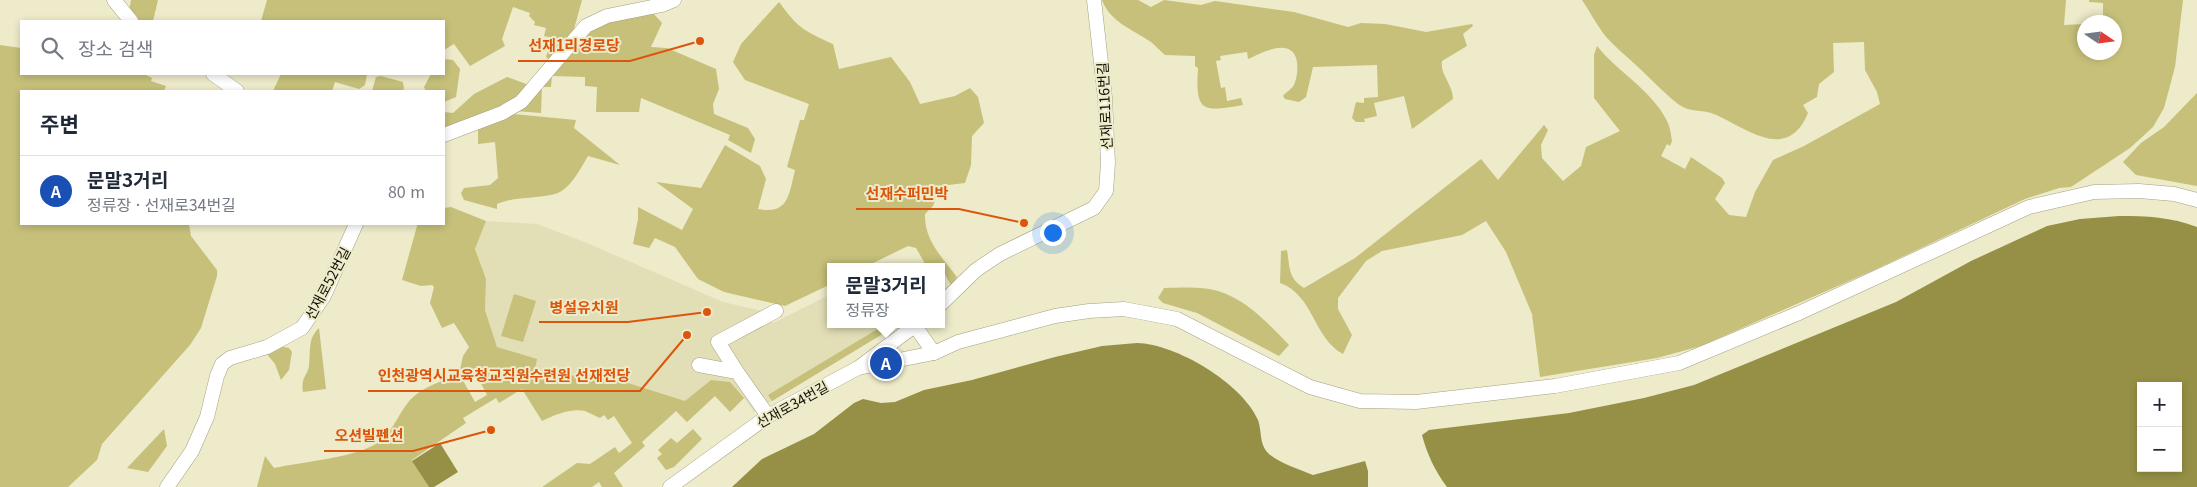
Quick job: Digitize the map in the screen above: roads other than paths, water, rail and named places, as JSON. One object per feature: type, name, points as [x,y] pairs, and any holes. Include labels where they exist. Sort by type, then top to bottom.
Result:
[{"type":"street","points":[[114,0],[131,20]]},
{"type":"street","points":[[445,135],[502,114],[521,102],[586,26],[607,16],[662,5],[674,0]]},
{"type":"street","name":"선재로116번길","points":[[945,300],[976,270],[1000,254],[1094,208],[1106,192],[1108,164],[1105,98],[1094,0]]},
{"type":"street","points":[[214,75],[236,90]]},
{"type":"street","points":[[858,368],[934,353],[958,342],[1055,316],[1089,310],[1124,309],[1177,319],[1310,387],[1360,401],[1416,402],[1545,387],[1618,376],[1679,362],[1808,309],[2029,207],[2094,192],[2139,191],[2174,194],[2197,200]]},
{"type":"street","name":"선재로52번길","points":[[167,487],[184,459],[192,451],[207,416],[222,364],[230,358],[267,347],[302,328],[324,296],[356,225]]},
{"type":"street","points":[[768,416],[718,342],[776,311]]},
{"type":"street","name":"선재로34번길","points":[[670,487],[768,416],[858,368],[912,328]]},
{"type":"street","points":[[918,328],[934,353]]},
{"type":"street","points":[[699,365],[737,372]]},
{"type":"place","name":"선재1리경로당","points":[[700,41]]},
{"type":"place","name":"선재수퍼민박","points":[[1024,223]]},
{"type":"place","name":"병설유치원","points":[[707,312]]},
{"type":"place","name":"인천광역시교육청교직원수련원 선재전당","points":[[687,335]]},
{"type":"place","name":"문말3거리","points":[[886,363]]},
{"type":"place","name":"오션빌펜션","points":[[491,430]]}]
